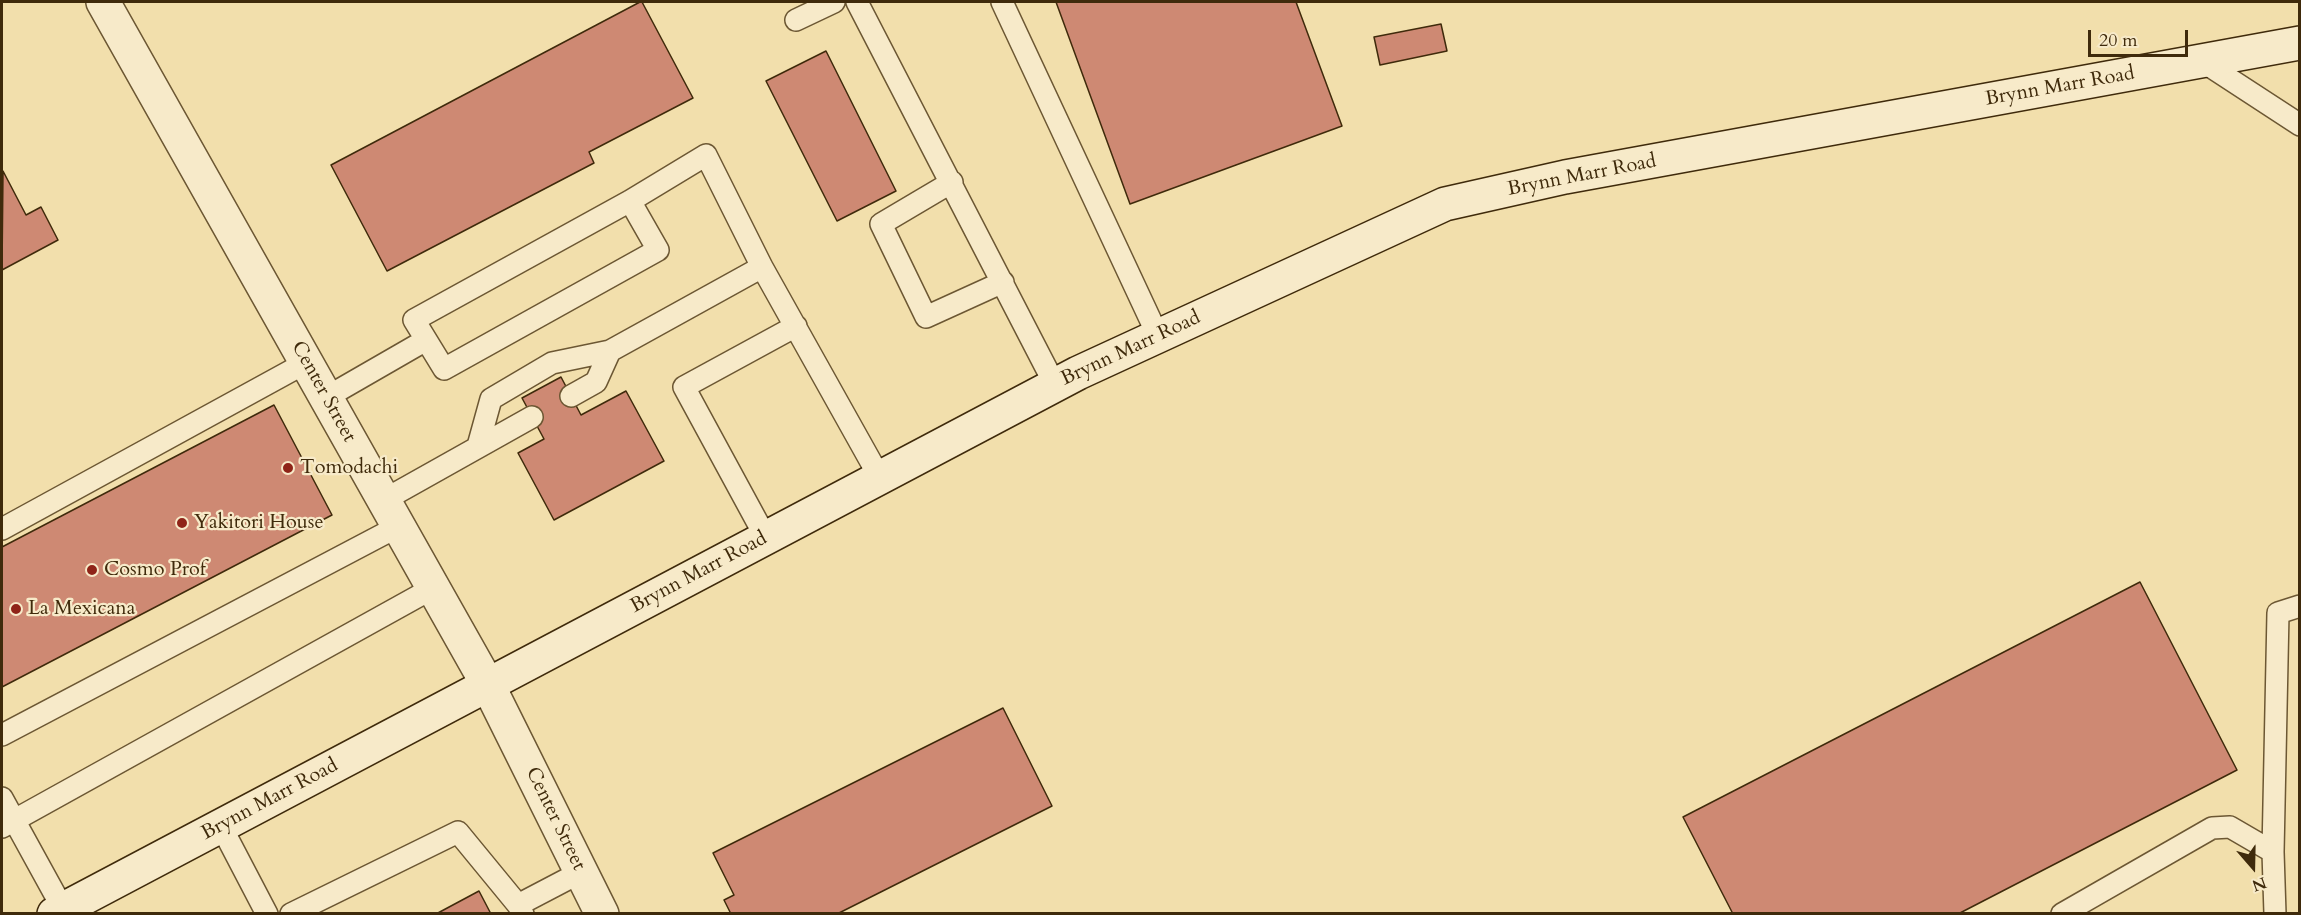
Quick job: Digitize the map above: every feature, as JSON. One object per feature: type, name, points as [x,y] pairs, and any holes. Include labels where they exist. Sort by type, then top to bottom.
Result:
[{"type":"street","name":"Center Street","points":[[103,2],[488,685],[602,914]]},
{"type":"street","name":"Brynn Marr Road","points":[[59,911],[1055,385],[1445,204],[1576,175],[2300,43]]},
{"type":"lane","points":[[796,20],[834,2]]},
{"type":"lane","points":[[857,2],[1055,385]]},
{"type":"lane","points":[[1002,2],[1158,336]]},
{"type":"lane","points":[[2202,61],[2300,125]]},
{"type":"lane","points":[[630,201],[657,250],[444,369],[414,321],[630,201],[706,155],[762,267],[880,478]]},
{"type":"lane","points":[[952,182],[881,224],[926,317],[1002,282]]},
{"type":"lane","points":[[478,446],[491,399],[552,363],[610,351],[762,267]]},
{"type":"lane","points":[[766,538],[684,387],[796,326]]},
{"type":"lane","points":[[327,397],[426,340]]},
{"type":"lane","points":[[571,396],[596,382],[610,351]]},
{"type":"lane","points":[[2,529],[307,362]]},
{"type":"lane","points":[[2,735],[391,513],[478,446],[532,417]]},
{"type":"lane","points":[[8,824],[433,588]]},
{"type":"lane","points":[[2275,914],[2273,852],[2278,614],[2300,606]]},
{"type":"lane","points":[[2,798],[8,824],[59,911]]},
{"type":"lane","points":[[221,826],[267,914]]},
{"type":"lane","points":[[2062,914],[2212,828],[2230,827],[2273,852]]},
{"type":"lane","points":[[291,914],[458,832],[520,909],[581,872]]},
{"type":"building","points":[[640,2],[693,98],[589,152],[594,163],[387,271],[331,165]]},
{"type":"building","points":[[1056,2],[1296,2],[1342,126],[1130,204]]},
{"type":"building","points":[[1441,24],[1447,51],[1380,65],[1374,37]]},
{"type":"building","points":[[826,51],[896,191],[837,221],[766,81]]},
{"type":"building","points":[[3,171],[26,215],[41,207],[58,240],[2,270]]},
{"type":"building","points":[[561,377],[581,415],[626,391],[664,461],[554,520],[518,453],[544,439],[522,398]]},
{"type":"building","points":[[274,405],[332,515],[2,687],[2,547]]},
{"type":"building","points":[[2140,582],[2237,770],[1958,914],[1733,914],[1683,817]]},
{"type":"building","points":[[1003,708],[1052,806],[837,914],[731,914],[724,900],[734,895],[713,853]]},
{"type":"building","points":[[479,891],[491,914],[436,914]]},
{"type":"place","name":"Tomodachi","points":[[288,468]]},
{"type":"place","name":"Yakitori House","points":[[182,523]]},
{"type":"place","name":"Cosmo Prof","points":[[92,570]]},
{"type":"place","name":"La Mexicana","points":[[16,609]]}]
